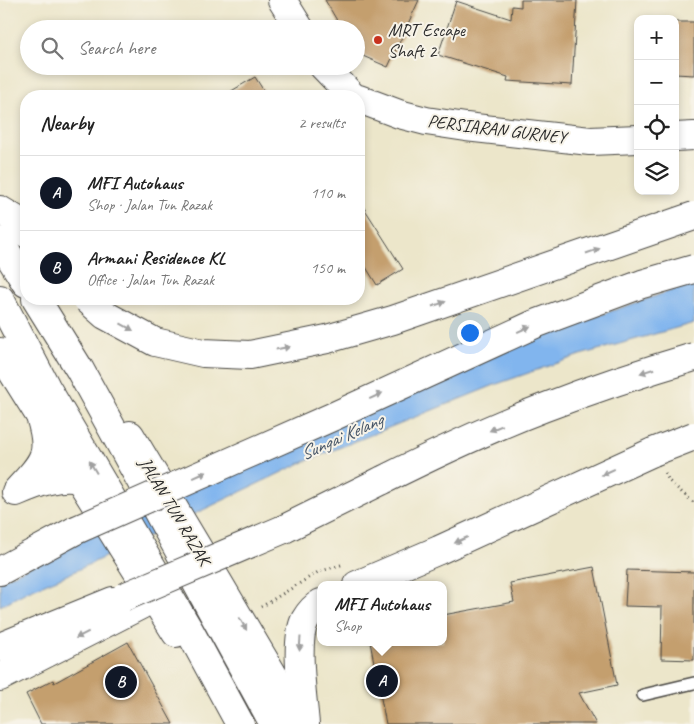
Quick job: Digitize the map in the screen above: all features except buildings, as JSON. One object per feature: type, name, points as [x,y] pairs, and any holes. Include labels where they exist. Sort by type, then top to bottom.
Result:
[{"type":"main road","points":[[282,0],[294,20]]},
{"type":"main road","points":[[332,75],[346,90]]},
{"type":"main road","name":"PERSIARAN GURNEY","points":[[365,101],[399,114],[426,121],[466,127],[590,141],[634,139]]},
{"type":"main road","points":[[679,137],[694,136]]},
{"type":"main road","points":[[0,210],[15,219],[20,225]]},
{"type":"main road","points":[[94,305],[105,315],[155,342],[203,353],[250,355],[327,340],[393,320],[694,216]]},
{"type":"main road","points":[[0,220],[20,253]]},
{"type":"main road","points":[[0,241],[20,273]]},
{"type":"main road","points":[[0,571],[76,530],[535,324],[642,284],[694,268]]},
{"type":"main road","points":[[0,299],[46,387],[189,630],[240,724]]},
{"type":"main road","name":"JALAN TUN RAZAK","points":[[40,305],[80,370],[274,724]]},
{"type":"main road","name":"JALAN TUN RAZAK","points":[[52,305],[303,724]]},
{"type":"main road","points":[[0,352],[160,608],[227,724]]},
{"type":"main road","points":[[0,677],[188,582],[284,529],[436,454],[542,409],[643,372],[694,356]]},
{"type":"main road","points":[[8,496],[39,465],[45,450],[44,431],[40,416]]},
{"type":"main road","points":[[366,581],[439,550],[653,452],[694,436]]},
{"type":"main road","points":[[8,496],[34,484],[69,478],[80,479]]},
{"type":"main road","points":[[0,647],[284,529]]},
{"type":"main road","points":[[0,554],[76,530]]},
{"type":"main road","points":[[303,724],[299,654],[301,634],[304,621],[317,606]]},
{"type":"lane","points":[[643,695],[694,683]]},
{"type":"water","name":"Sungai Kelang","points":[[694,283],[694,323],[580,355],[497,384],[299,464],[69,574],[28,591],[0,606],[0,581],[192,487],[516,346]]},
{"type":"place","name":"MRT Escape Shaft 2","points":[[378,40]]},
{"type":"place","name":"MFI Autohaus","points":[[382,681]]},
{"type":"place","name":"Armani Residence KL","points":[[121,682]]}]
